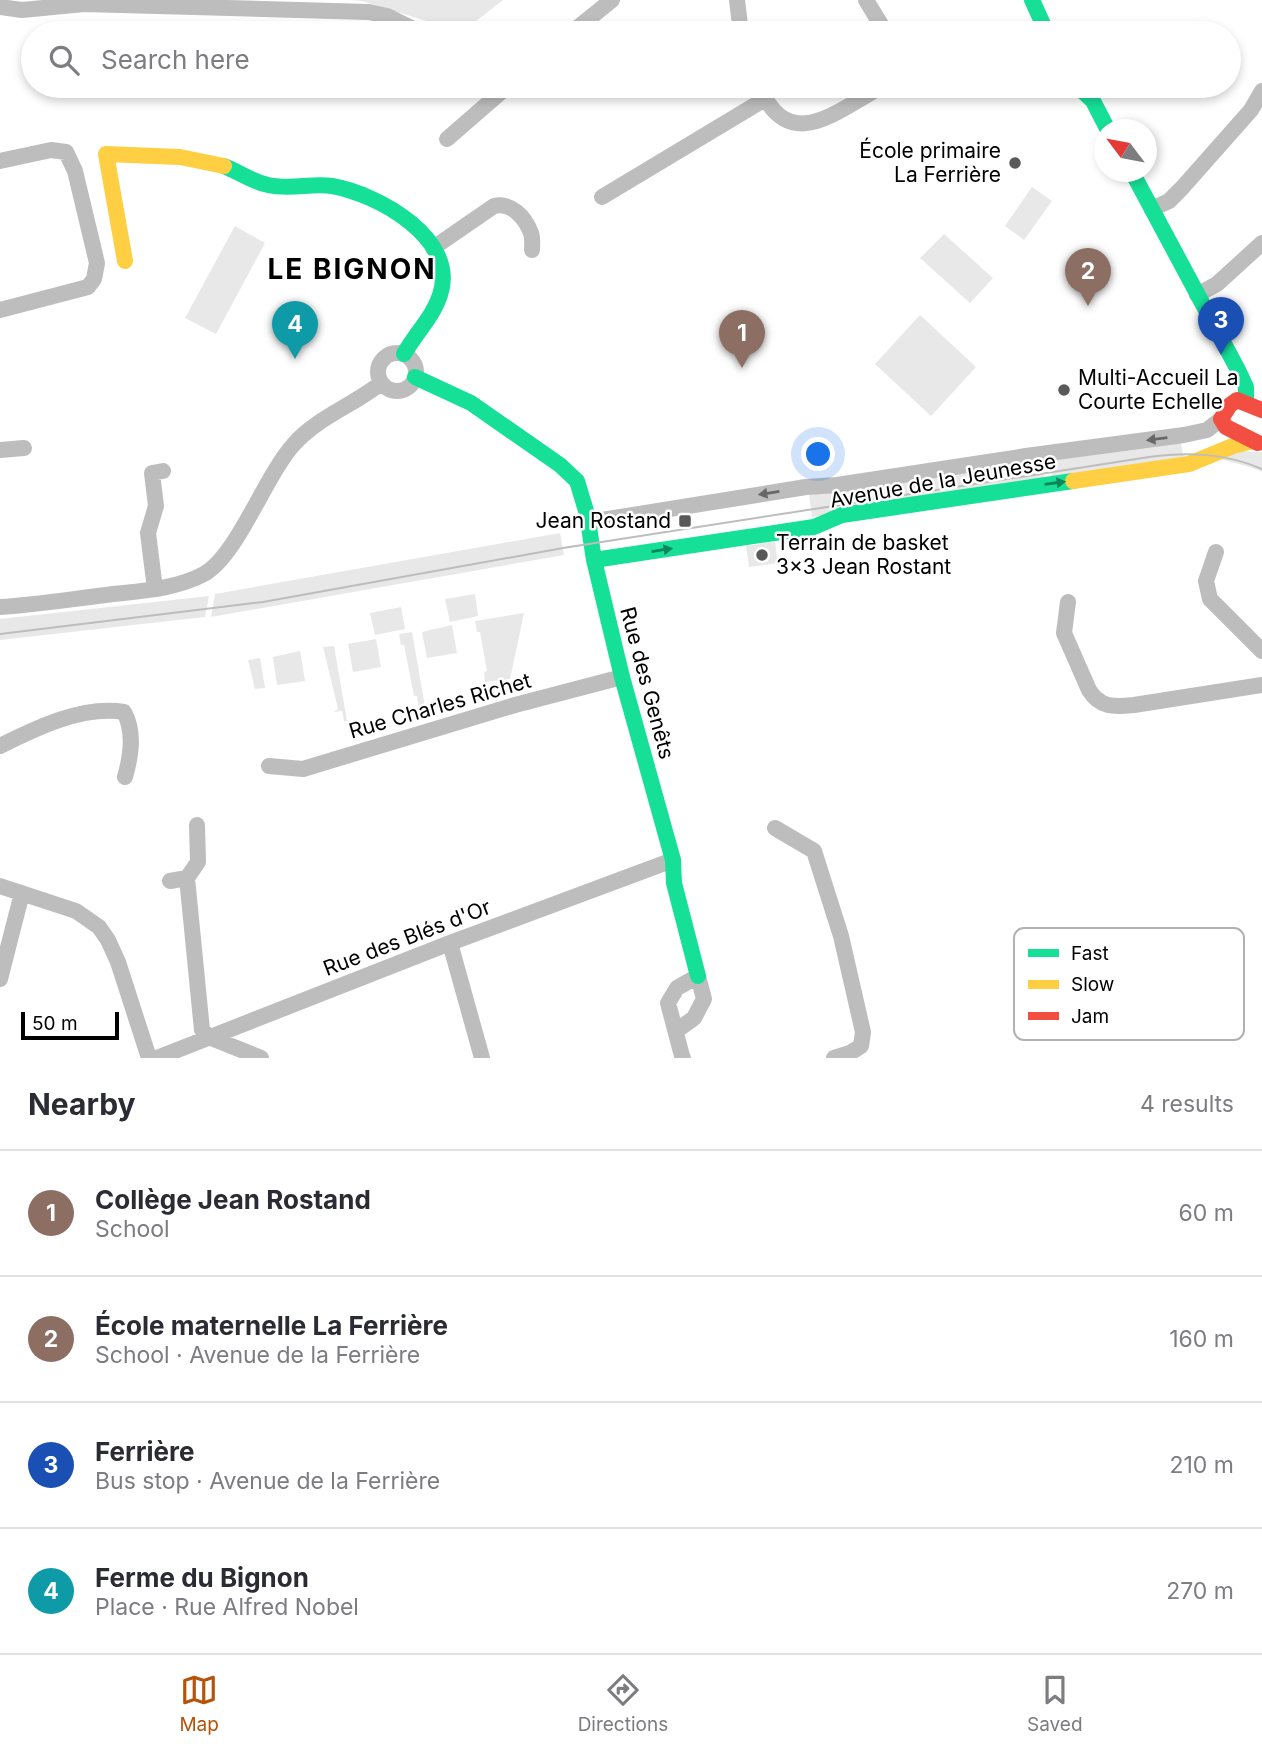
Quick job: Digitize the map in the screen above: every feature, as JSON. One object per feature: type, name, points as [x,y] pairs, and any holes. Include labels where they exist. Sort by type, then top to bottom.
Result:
[{"type":"street","points":[[737,0],[740,21]]},
{"type":"street","points":[[866,0],[879,21]]},
{"type":"street","points":[[1032,0],[1042,21]]},
{"type":"street","points":[[584,21],[607,1]]},
{"type":"street","points":[[0,7],[22,10],[84,4],[369,12],[397,21]]},
{"type":"street","points":[[1152,209],[1169,201],[1182,188],[1251,110],[1262,91]]},
{"type":"street","points":[[447,139],[494,98]]},
{"type":"street","points":[[602,197],[753,98]]},
{"type":"street","points":[[766,98],[776,114],[789,122],[812,124],[861,98]]},
{"type":"street","points":[[1090,98],[1102,119]]},
{"type":"street","points":[[0,161],[51,150],[66,152],[75,171],[97,263],[94,279],[88,287],[0,310]]},
{"type":"street","points":[[125,261],[106,153],[199,159],[224,166],[270,186],[331,186],[356,192],[396,212],[433,248],[443,272],[442,293],[434,310],[404,354]]},
{"type":"street","points":[[1137,182],[1246,387],[1246,403]]},
{"type":"street","points":[[433,248],[494,206],[504,204],[513,208],[532,234],[532,250]]},
{"type":"street","points":[[1197,295],[1217,284],[1262,243]]},
{"type":"street","points":[[391,353],[404,354],[413,361],[415,377],[413,383],[403,390],[391,390],[381,383],[377,372],[381,360],[391,353]]},
{"type":"street","name":"Rue des Genêts","points":[[415,377],[471,403],[560,465],[577,481],[588,518],[594,560],[622,677],[673,860],[682,920],[698,976]]},
{"type":"street","points":[[0,607],[155,589],[182,584],[206,573],[222,559],[275,469],[295,444],[324,420],[381,383]]},
{"type":"street","points":[[1258,443],[1226,427],[1221,419],[1229,403],[1238,400],[1262,410]]},
{"type":"street","name":"Avenue de la Jeunesse","points":[[588,518],[1184,435],[1207,430],[1221,419]]},
{"type":"street","name":"Avenue de la Jeunesse","points":[[594,560],[814,527],[842,515],[1189,464],[1233,446],[1258,443]]},
{"type":"street","points":[[0,450],[24,448]]},
{"type":"street","points":[[152,473],[156,506],[148,533],[155,589]]},
{"type":"street","points":[[1216,552],[1206,581],[1210,599],[1262,651]]},
{"type":"street","points":[[1068,601],[1064,633],[1089,690],[1103,704],[1114,707],[1133,705],[1262,685]]},
{"type":"street","name":"Rue Charles Richet","points":[[269,766],[303,769],[515,705],[622,677]]},
{"type":"street","points":[[0,746],[43,726],[81,715],[111,709],[124,712],[130,722],[132,755],[125,777]]},
{"type":"street","points":[[197,824],[198,862],[178,880],[200,1023],[202,1030],[209,1037],[261,1058]]},
{"type":"street","points":[[775,828],[814,850],[841,936],[863,1032],[861,1046],[834,1058]]},
{"type":"street","name":"Rue des Blés d'Or","points":[[157,1058],[450,943],[673,860]]},
{"type":"street","points":[[0,886],[76,911],[89,918],[104,933],[118,962],[149,1058]]},
{"type":"street","points":[[0,979],[22,893]]},
{"type":"street","points":[[450,943],[482,1058]]},
{"type":"street","points":[[676,1031],[694,1018],[704,999],[698,976],[677,988],[668,1003],[683,1058]]},
{"type":"shaded area","points":[[349,0],[503,0],[476,21],[427,21],[362,1]]},
{"type":"shaded area","points":[[1032,187],[1052,201],[1024,240],[1005,226]]},
{"type":"shaded area","points":[[235,226],[265,243],[216,334],[185,318]]},
{"type":"shaded area","points":[[944,234],[993,278],[970,303],[920,258]]},
{"type":"shaded area","points":[[920,315],[976,367],[931,416],[875,364]]},
{"type":"shaded area","points":[[1180,438],[1184,460],[1052,479],[1049,458]]},
{"type":"shaded area","points":[[1231,451],[1262,452],[1262,472],[1216,458]]},
{"type":"shaded area","points":[[1041,459],[1044,481],[812,517],[809,494]]},
{"type":"shaded area","points":[[560,533],[564,555],[211,617],[215,594]]},
{"type":"shaded area","name":"Terrain de basket 3x3 Jean Rostant","points":[[775,542],[778,563],[749,567],[746,546]]},
{"type":"shaded area","points":[[475,594],[478,616],[450,622],[445,599]]},
{"type":"shaded area","points":[[209,596],[205,617],[0,640],[0,619]]},
{"type":"shaded area","points":[[401,607],[405,629],[375,635],[370,613]]},
{"type":"shaded area","points":[[524,613],[510,679],[485,682],[484,672],[487,671],[480,632],[477,632],[475,621]]},
{"type":"shaded area","points":[[452,625],[457,653],[427,658],[422,632]]},
{"type":"shaded area","points":[[412,632],[425,707],[419,708],[399,634]]},
{"type":"shaded area","points":[[376,639],[381,667],[353,672],[348,644]]},
{"type":"shaded area","points":[[334,646],[347,721],[344,721],[342,711],[334,712],[338,709],[323,647]]},
{"type":"shaded area","points":[[300,651],[305,681],[277,685],[273,657]]},
{"type":"shaded area","points":[[260,658],[265,688],[255,689],[248,660]]},
{"type":"tram line","points":[[0,634],[263,602],[563,548],[1149,457],[1206,455],[1262,469]]},
{"type":"traffic: fast","points":[[1032,0],[1042,21]]},
{"type":"traffic: fast","points":[[1090,98],[1102,119]]},
{"type":"traffic: fast","points":[[224,166],[268,185],[324,185],[351,191],[391,209],[426,238],[438,255],[443,275],[440,295],[433,311],[404,354]]},
{"type":"traffic: fast","points":[[1137,182],[1237,368],[1246,387],[1246,403]]},
{"type":"traffic: fast","points":[[415,377],[471,403],[560,465],[577,481],[587,514],[594,560],[622,677],[673,860],[674,883],[698,976]]},
{"type":"traffic: fast","points":[[594,560],[814,527],[842,515],[1073,481]]},
{"type":"traffic: slow","points":[[125,261],[106,154],[180,157],[224,166]]},
{"type":"traffic: slow","points":[[1073,481],[1189,464],[1253,441]]},
{"type":"traffic: jam","points":[[1258,443],[1226,427],[1221,419],[1230,405],[1237,400],[1262,410]]},
{"type":"place","name":"École primaire La Ferrière","points":[[1015,163]]},
{"type":"place","name":"École maternelle La Ferrière","points":[[1088,306]]},
{"type":"place","name":"Ferrière","points":[[1221,355]]},
{"type":"place","name":"Ferme du Bignon","points":[[295,359]]},
{"type":"place","name":"Collège Jean Rostand","points":[[742,368]]},
{"type":"place","name":"Multi-Accueil La Courte Echelle","points":[[1064,390]]},
{"type":"place","name":"Jean Rostand","points":[[685,521]]},
{"type":"place","name":"Terrain de basket 3x3 Jean Rostant","points":[[762,555]]},
{"type":"district","name":"LE BIGNON","points":[[352,269]]}]
